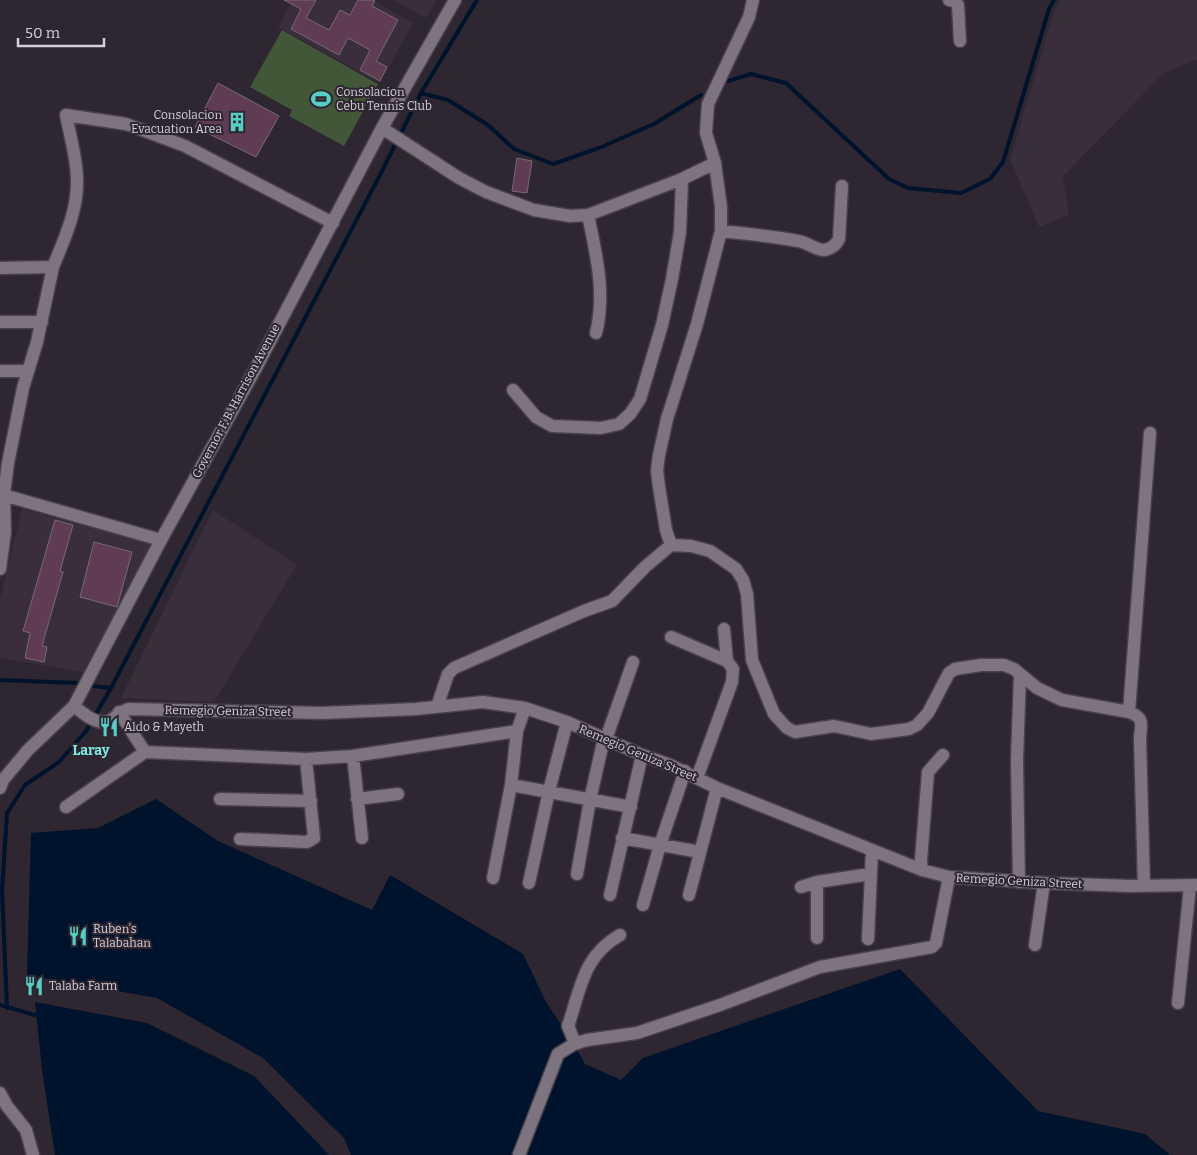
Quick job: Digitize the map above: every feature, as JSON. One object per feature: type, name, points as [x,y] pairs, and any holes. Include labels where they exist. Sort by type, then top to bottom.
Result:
[{"type":"street","name":"Governor F. B. Harrison Avenue","points":[[0,788],[3,780],[28,750],[56,721],[74,706],[382,128],[454,0]]},
{"type":"street","points":[[672,545],[666,530],[659,487],[657,470],[659,455],[667,419],[697,324],[721,231],[721,207],[716,163],[706,133],[708,104],[749,17],[753,0]]},
{"type":"street","points":[[949,0],[954,1],[958,5],[960,41]]},
{"type":"street","points":[[0,569],[5,532],[2,494],[15,422],[42,322],[54,267],[70,225],[75,202],[78,181],[66,114],[126,124],[185,146],[333,223]]},
{"type":"street","points":[[382,128],[459,178],[486,192],[534,210],[570,216],[588,215],[682,179],[716,163]]},
{"type":"street","points":[[513,390],[536,417],[552,426],[601,428],[619,424],[630,414],[640,399],[662,324],[680,232],[682,179]]},
{"type":"street","points":[[721,231],[800,241],[817,249],[825,250],[831,248],[838,239],[842,186]]},
{"type":"street","points":[[588,215],[599,270],[599,318],[596,333]]},
{"type":"street","points":[[0,268],[54,267]]},
{"type":"street","points":[[0,322],[42,322]]},
{"type":"street","points":[[0,371],[28,371]]},
{"type":"street","points":[[1129,712],[1150,433]]},
{"type":"street","points":[[2,494],[161,540]]},
{"type":"street","points":[[437,707],[448,674],[454,668],[584,611],[612,601],[645,567],[672,545],[691,546],[710,551],[736,570],[743,580],[747,594],[752,660],[774,714],[787,728],[795,732],[834,726],[871,734],[910,729],[917,725],[928,713],[949,673],[955,669],[994,664],[1004,665],[1020,674],[1037,688],[1062,700],[1137,715],[1142,723],[1140,738],[1144,886]]},
{"type":"street","points":[[697,778],[732,682],[733,669],[728,661],[724,629]]},
{"type":"street","points":[[671,637],[728,661]]},
{"type":"street","points":[[577,874],[590,800],[605,738],[633,662]]},
{"type":"street","points":[[1019,882],[1017,760],[1020,674]]},
{"type":"street","name":"Remegio Geniza Street","points":[[74,706],[99,722],[108,722],[120,712],[128,709],[322,713],[437,707],[483,702],[525,708],[567,722],[717,788],[922,870],[949,877],[1019,882],[1194,886]]},
{"type":"street","points":[[493,878],[511,785],[517,731],[525,708]]},
{"type":"street","points":[[120,712],[145,752]]},
{"type":"street","points":[[530,883],[549,791],[567,722]]},
{"type":"street","points":[[66,807],[145,752],[306,759],[353,756],[517,731]]},
{"type":"street","points":[[610,895],[642,755]]},
{"type":"street","points":[[922,870],[921,860],[928,772],[943,755]]},
{"type":"street","points":[[353,756],[362,838]]},
{"type":"street","points":[[240,839],[307,842],[314,838],[306,759]]},
{"type":"street","points":[[643,905],[660,844],[684,772]]},
{"type":"street","points":[[511,785],[631,807]]},
{"type":"street","points":[[689,895],[717,788]]},
{"type":"street","points":[[357,799],[398,794]]},
{"type":"street","points":[[220,799],[311,802]]},
{"type":"street","points":[[622,838],[700,852]]},
{"type":"street","points":[[868,939],[872,851]]},
{"type":"street","points":[[801,887],[817,882],[870,874]]},
{"type":"street","points":[[519,1155],[558,1054],[575,1043],[637,1033],[720,1005],[820,967],[932,947],[936,943],[949,877]]},
{"type":"street","points":[[817,882],[817,938]]},
{"type":"street","points":[[1034,945],[1044,883]]},
{"type":"street","points":[[1178,1003],[1194,886]]},
{"type":"street","points":[[575,1043],[568,1026],[590,961],[607,943],[620,935]]},
{"type":"street","points":[[0,1093],[7,1106],[26,1130],[33,1155]]},
{"type":"shaded area","points":[[293,0],[373,0],[413,23],[380,83],[278,27]]},
{"type":"shaded area","points":[[394,0],[437,0],[426,18]]},
{"type":"shaded area","points":[[1060,0],[1197,0],[1197,60],[1164,73],[1063,176],[1069,215],[1039,227],[1010,159],[1053,15]]},
{"type":"shaded area","points":[[22,509],[153,545],[83,672],[0,658],[0,600]]},
{"type":"shaded area","points":[[213,510],[297,565],[214,702],[121,698]]},
{"type":"green space","name":"Consolacion Cebu Tennis Club","points":[[282,30],[378,84],[344,146],[289,116],[292,110],[250,87]]},
{"type":"water","points":[[156,799],[218,841],[372,910],[390,875],[523,954],[546,1002],[585,1064],[621,1080],[643,1058],[900,969],[1038,1111],[1145,1134],[1170,1155],[351,1155],[344,1138],[263,1058],[157,998],[27,975],[31,833],[98,828]]},
{"type":"water","points":[[35,1002],[147,1023],[254,1076],[329,1155],[55,1155],[42,1070]]},
{"type":"building","points":[[284,0],[316,0],[306,18],[329,30],[340,10],[350,15],[358,0],[375,0],[372,6],[398,20],[376,61],[387,67],[380,81],[360,70],[370,50],[348,38],[339,55],[291,29],[301,9]]},
{"type":"building","name":"Consolacion Evacuation Area","points":[[218,83],[279,116],[256,157],[195,127]]},
{"type":"building","points":[[517,158],[532,161],[527,193],[512,191]]},
{"type":"building","points":[[55,520],[73,525],[60,571],[63,572],[42,646],[47,647],[44,662],[25,658],[30,633],[23,631]]},
{"type":"building","points":[[94,542],[132,552],[117,607],[80,597]]},
{"type":"waterway","points":[[7,1008],[2,890],[7,813],[25,785],[59,762],[86,731],[111,688],[379,177],[421,93],[477,0]]},
{"type":"waterway","points":[[728,81],[751,74],[786,83],[889,179],[908,188],[961,193],[990,179],[1003,162],[1049,9],[1054,0]]},
{"type":"waterway","points":[[421,93],[448,100],[488,125],[514,149],[553,164],[599,148],[654,124],[701,95]]},
{"type":"waterway","points":[[0,680],[77,683]]},
{"type":"waterway","points":[[93,686],[111,688]]},
{"type":"waterway","points":[[0,1005],[41,1017]]},
{"type":"place","name":"Consolacion Cebu Tennis Club","points":[[321,99]]},
{"type":"place","name":"Consolacion Evacuation Area","points":[[237,122]]},
{"type":"place","name":"Aldo & Mayeth","points":[[109,727]]},
{"type":"place","name":"Ruben's Talabahan","points":[[78,936]]},
{"type":"place","name":"Talaba Farm","points":[[34,986]]},
{"type":"district","name":"Laray","points":[[91,750]]}]
